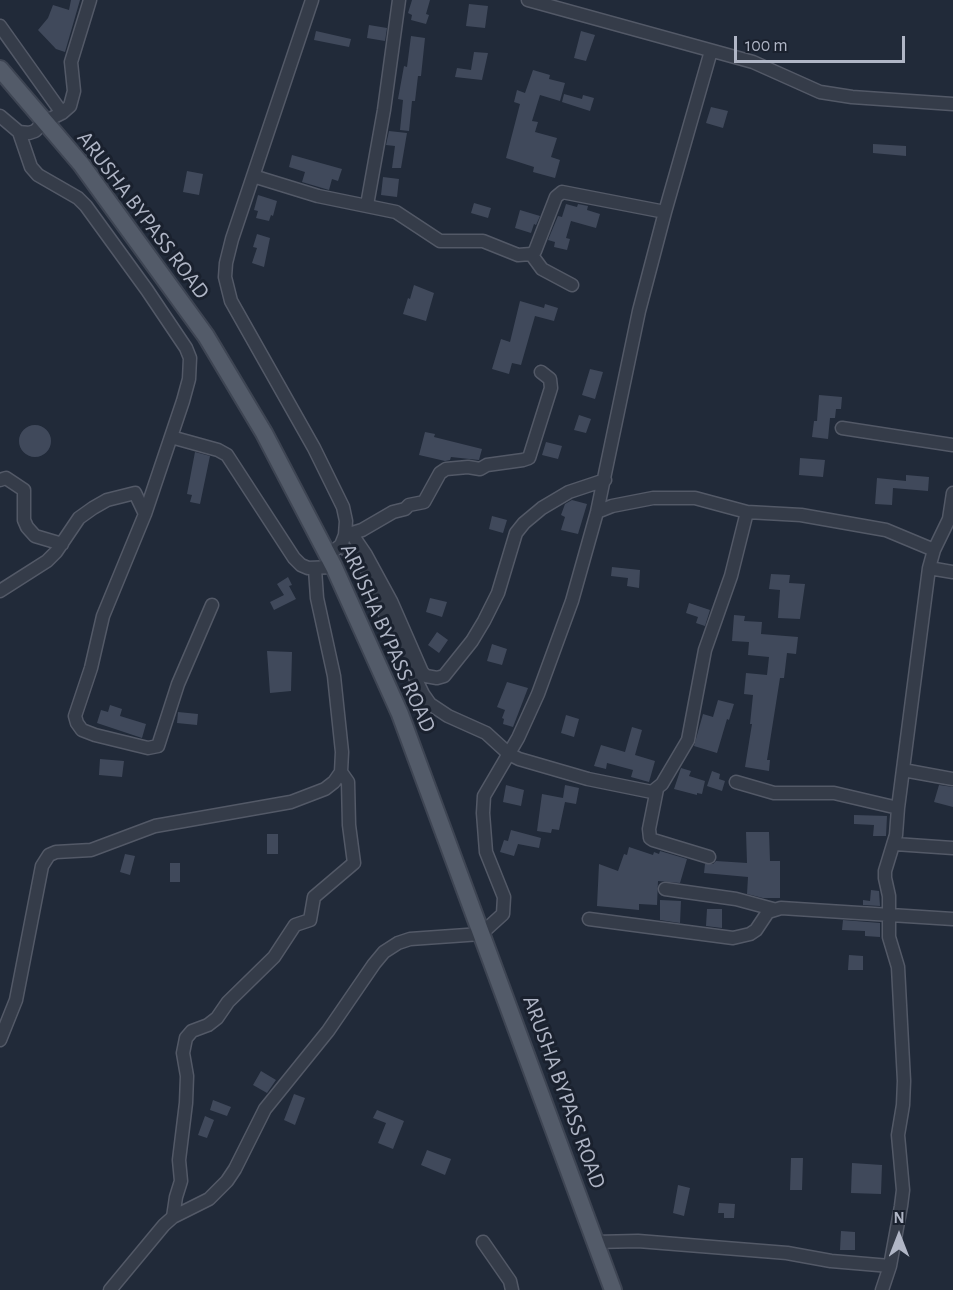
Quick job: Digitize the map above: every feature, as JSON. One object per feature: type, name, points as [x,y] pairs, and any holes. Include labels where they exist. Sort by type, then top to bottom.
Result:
[{"type":"main road","name":"ARUSHA BYPASS ROAD","points":[[0,69],[81,164],[206,336],[264,433],[340,547],[613,1290]]},
{"type":"street","points":[[10,129],[34,132],[44,122],[70,106],[73,98],[71,62],[90,0]]},
{"type":"street","points":[[312,0],[229,251],[225,277],[231,301],[314,448],[342,507],[346,521],[340,547]]},
{"type":"street","points":[[367,205],[384,110],[399,0]]},
{"type":"street","points":[[528,0],[769,67],[805,87],[820,92],[852,97],[953,104]]},
{"type":"street","points":[[0,26],[62,113]]},
{"type":"street","points":[[110,1290],[173,1217],[209,1199],[227,1181],[236,1169],[265,1108],[327,1031],[384,952],[410,939],[481,934],[499,919],[505,910],[502,890],[486,852],[484,796],[509,754],[538,694],[572,601],[605,480],[639,310],[711,51]]},
{"type":"street","points":[[0,116],[10,129],[30,167],[38,175],[78,198],[86,206],[186,348],[190,358],[189,379],[171,437],[145,514],[103,616],[91,668],[75,716],[82,730],[148,748],[158,746],[178,684],[212,605]]},
{"type":"street","points":[[253,176],[318,196],[396,212],[440,241],[483,241],[518,255],[531,254],[535,251],[556,197],[562,192],[665,212]]},
{"type":"street","points":[[531,254],[542,269],[572,285]]},
{"type":"street","points":[[315,569],[362,530],[393,512],[424,502],[440,473],[446,469],[480,469],[487,465],[529,458],[551,388],[550,379],[541,372]]},
{"type":"street","points":[[842,428],[953,445]]},
{"type":"street","points":[[171,437],[218,450],[227,455],[294,558],[301,566],[315,569]]},
{"type":"street","points":[[0,480],[6,478],[24,490],[24,520],[35,536],[62,544]]},
{"type":"street","points":[[340,547],[366,555],[422,672],[426,676],[437,678],[444,676],[472,641],[498,593],[516,533],[524,523],[542,508],[568,492],[605,480]]},
{"type":"street","points":[[0,591],[47,561],[62,544],[79,518],[107,500],[135,493],[145,514]]},
{"type":"street","points":[[882,1290],[890,1266],[903,1190],[898,1135],[904,1081],[898,967],[889,936],[890,916],[885,871],[895,844],[929,568],[934,550],[949,519],[953,493]]},
{"type":"street","points":[[597,512],[612,506],[645,499],[695,498],[747,512],[801,515],[886,530],[934,550]]},
{"type":"street","points":[[709,857],[653,840],[650,838],[649,829],[657,789],[688,740],[705,650],[731,576],[747,512]]},
{"type":"street","points":[[340,547],[364,566],[386,617],[430,704],[448,716],[486,733],[509,754],[588,779],[647,792],[657,789]]},
{"type":"street","points":[[929,568],[953,572]]},
{"type":"street","points":[[0,1040],[16,1000],[42,866],[49,855],[56,852],[92,850],[155,826],[291,802],[325,789],[341,772],[342,752],[334,676],[317,598],[315,569]]},
{"type":"street","points":[[903,770],[953,779]]},
{"type":"street","points":[[173,1217],[181,1181],[179,1160],[186,1103],[183,1053],[186,1038],[192,1031],[208,1025],[217,1017],[228,1002],[274,957],[295,925],[310,920],[314,897],[354,863],[349,825],[348,782],[341,772]]},
{"type":"street","points":[[736,782],[774,793],[834,793],[898,808]]},
{"type":"street","points":[[895,844],[953,848]]},
{"type":"street","points":[[665,889],[736,899],[773,909],[953,919]]},
{"type":"street","points":[[589,919],[733,938],[750,934],[756,930],[768,912],[773,909]]},
{"type":"street","points":[[596,1242],[638,1241],[765,1251],[800,1254],[831,1261],[890,1266]]},
{"type":"street","points":[[483,1242],[510,1281],[512,1290]]},
{"type":"building","points":[[71,0],[80,0],[65,52],[56,49],[38,30],[48,18],[53,5],[69,10]]},
{"type":"building","points":[[412,0],[430,0],[426,24],[411,20],[412,15],[408,13]]},
{"type":"building","points":[[469,4],[488,6],[485,28],[466,26]]},
{"type":"building","points":[[369,25],[387,28],[385,41],[367,38]]},
{"type":"building","points":[[316,31],[351,39],[349,47],[314,40]]},
{"type":"building","points":[[581,31],[595,35],[586,61],[574,58]]},
{"type":"building","points":[[411,36],[425,38],[421,76],[418,76],[415,101],[412,101],[409,131],[400,130],[403,100],[398,99],[404,66],[407,67]]},
{"type":"building","points":[[474,52],[488,53],[482,80],[455,77],[457,68],[471,70]]},
{"type":"building","points":[[533,70],[550,75],[549,79],[565,83],[560,101],[540,95],[532,121],[538,122],[535,132],[557,138],[551,157],[560,160],[555,178],[533,172],[534,167],[506,158],[520,104],[514,102],[517,90],[525,93]]},
{"type":"building","points":[[564,94],[582,99],[583,95],[594,98],[590,111],[562,102]]},
{"type":"building","points":[[711,107],[728,111],[723,128],[706,123]]},
{"type":"building","points":[[389,131],[407,133],[401,168],[392,168],[395,146],[386,145]]},
{"type":"building","points":[[873,144],[906,146],[906,156],[873,153]]},
{"type":"building","points":[[292,155],[342,169],[338,181],[332,179],[329,190],[302,182],[305,172],[289,167]]},
{"type":"building","points":[[187,171],[203,174],[199,195],[183,192]]},
{"type":"building","points":[[383,177],[399,179],[397,197],[381,195]]},
{"type":"building","points":[[258,195],[277,201],[273,216],[271,215],[269,221],[256,218],[258,211],[254,210]]},
{"type":"building","points":[[474,203],[491,208],[488,218],[471,213]]},
{"type":"building","points":[[566,204],[577,207],[578,204],[588,206],[587,210],[600,214],[596,228],[571,221],[566,238],[570,239],[567,250],[554,247],[555,242],[548,240],[558,216],[562,217]]},
{"type":"building","points":[[520,210],[540,216],[531,233],[515,228]]},
{"type":"building","points":[[257,234],[270,238],[264,267],[252,263],[257,248],[253,247]]},
{"type":"building","points":[[414,285],[434,293],[426,321],[403,314]]},
{"type":"building","points":[[520,301],[544,308],[545,304],[558,308],[554,321],[535,316],[521,365],[512,363],[509,374],[492,369],[501,339],[510,342]]},
{"type":"building","points":[[590,369],[603,372],[595,399],[582,395]]},
{"type":"building","points":[[819,395],[842,397],[841,409],[836,409],[835,418],[830,418],[828,439],[812,437],[814,421],[817,421]]},
{"type":"building","points":[[579,415],[591,419],[586,433],[574,430]]},
{"type":"building","points":[[35,425],[46,430],[51,441],[46,452],[35,457],[24,452],[19,441],[24,430]]},
{"type":"building","points":[[425,432],[435,434],[434,437],[482,449],[479,460],[451,457],[450,460],[445,461],[419,455]]},
{"type":"building","points":[[546,442],[562,446],[558,459],[542,455]]},
{"type":"building","points":[[195,452],[210,456],[200,504],[190,502],[192,495],[187,494]]},
{"type":"building","points":[[800,458],[825,460],[823,477],[799,475]]},
{"type":"building","points":[[906,475],[929,477],[928,491],[893,488],[892,505],[875,504],[877,478],[906,481]]},
{"type":"building","points":[[572,500],[587,504],[578,534],[561,530],[565,517],[561,515],[565,504]]},
{"type":"building","points":[[492,516],[507,520],[503,533],[489,529]]},
{"type":"building","points":[[612,567],[640,570],[639,588],[627,586],[628,578],[611,576]]},
{"type":"building","points":[[771,574],[790,575],[789,583],[805,584],[800,619],[778,618],[780,590],[769,589]]},
{"type":"building","points":[[288,577],[292,585],[289,586],[296,599],[274,610],[270,602],[284,595],[277,584]]},
{"type":"building","points":[[430,598],[447,602],[442,617],[426,612]]},
{"type":"building","points":[[689,603],[710,610],[705,626],[696,623],[698,617],[686,613]]},
{"type":"building","points":[[734,615],[745,616],[744,621],[762,622],[761,634],[798,637],[796,654],[787,653],[784,678],[780,678],[767,760],[770,760],[769,771],[745,767],[752,724],[750,724],[753,695],[744,694],[746,673],[767,675],[769,657],[748,655],[749,642],[732,641]]},
{"type":"building","points":[[437,632],[448,640],[439,653],[428,645]]},
{"type":"building","points":[[492,644],[507,649],[502,665],[487,661]]},
{"type":"building","points":[[267,651],[292,652],[291,691],[270,693]]},
{"type":"building","points":[[507,682],[528,688],[513,727],[503,724],[504,719],[502,718],[505,710],[497,707]]},
{"type":"building","points":[[718,700],[734,704],[717,753],[694,746],[703,714],[713,717]]},
{"type":"building","points":[[110,705],[122,709],[120,716],[146,724],[142,738],[97,723],[101,710],[108,712]]},
{"type":"building","points":[[178,712],[198,714],[197,725],[177,723]]},
{"type":"building","points":[[566,715],[579,719],[574,737],[561,733]]},
{"type":"building","points":[[632,727],[642,730],[635,755],[655,761],[649,782],[631,777],[633,770],[607,763],[606,769],[594,766],[601,745],[625,752]]},
{"type":"building","points":[[100,759],[124,761],[122,777],[99,775]]},
{"type":"building","points":[[681,768],[691,771],[689,776],[705,781],[702,794],[697,793],[697,795],[674,789]]},
{"type":"building","points":[[712,771],[720,774],[719,779],[725,781],[722,791],[707,786]]},
{"type":"building","points":[[506,785],[524,790],[521,806],[503,802]]},
{"type":"building","points":[[565,785],[579,788],[576,804],[565,802],[559,830],[552,829],[551,833],[537,831],[542,794],[563,798]]},
{"type":"building","points":[[939,785],[953,787],[953,807],[934,802]]},
{"type":"building","points":[[854,815],[887,816],[886,836],[873,836],[874,825],[854,824]]},
{"type":"building","points":[[511,830],[541,838],[539,848],[518,844],[514,856],[500,852],[504,840],[508,841]]},
{"type":"building","points":[[746,832],[769,832],[770,861],[780,861],[780,898],[763,898],[747,894],[748,877],[704,873],[705,864],[713,864],[716,861],[747,863]]},
{"type":"building","points":[[267,834],[278,834],[278,854],[267,854]]},
{"type":"building","points":[[629,847],[653,855],[654,852],[659,854],[660,851],[687,859],[680,883],[658,881],[657,905],[639,904],[639,910],[597,906],[599,864],[618,871]]},
{"type":"building","points":[[125,854],[135,856],[130,875],[120,872]]},
{"type":"building","points":[[170,863],[180,863],[180,882],[170,882]]},
{"type":"building","points":[[871,890],[879,891],[880,906],[863,905],[863,900],[870,901]]},
{"type":"building","points":[[660,900],[681,901],[680,923],[660,920]]},
{"type":"building","points":[[707,909],[722,909],[722,928],[706,926]]},
{"type":"building","points":[[843,920],[880,923],[880,937],[865,936],[865,931],[842,930]]},
{"type":"building","points":[[849,955],[863,956],[863,970],[848,970]]},
{"type":"building","points":[[261,1071],[276,1080],[267,1093],[253,1085]]},
{"type":"building","points":[[294,1094],[305,1098],[295,1125],[284,1120]]},
{"type":"building","points":[[213,1100],[231,1107],[227,1116],[210,1110]]},
{"type":"building","points":[[377,1110],[404,1121],[393,1149],[378,1143],[386,1123],[373,1118]]},
{"type":"building","points":[[205,1116],[214,1120],[207,1138],[198,1135]]},
{"type":"building","points":[[427,1150],[451,1159],[445,1175],[421,1165]]},
{"type":"building","points":[[791,1158],[803,1158],[802,1190],[790,1190]]},
{"type":"building","points":[[852,1163],[882,1165],[881,1194],[851,1193]]},
{"type":"building","points":[[678,1185],[690,1188],[684,1216],[673,1213]]},
{"type":"building","points":[[719,1203],[735,1204],[734,1218],[724,1218],[724,1213],[718,1213]]},
{"type":"building","points":[[841,1231],[855,1232],[855,1250],[840,1250]]}]
